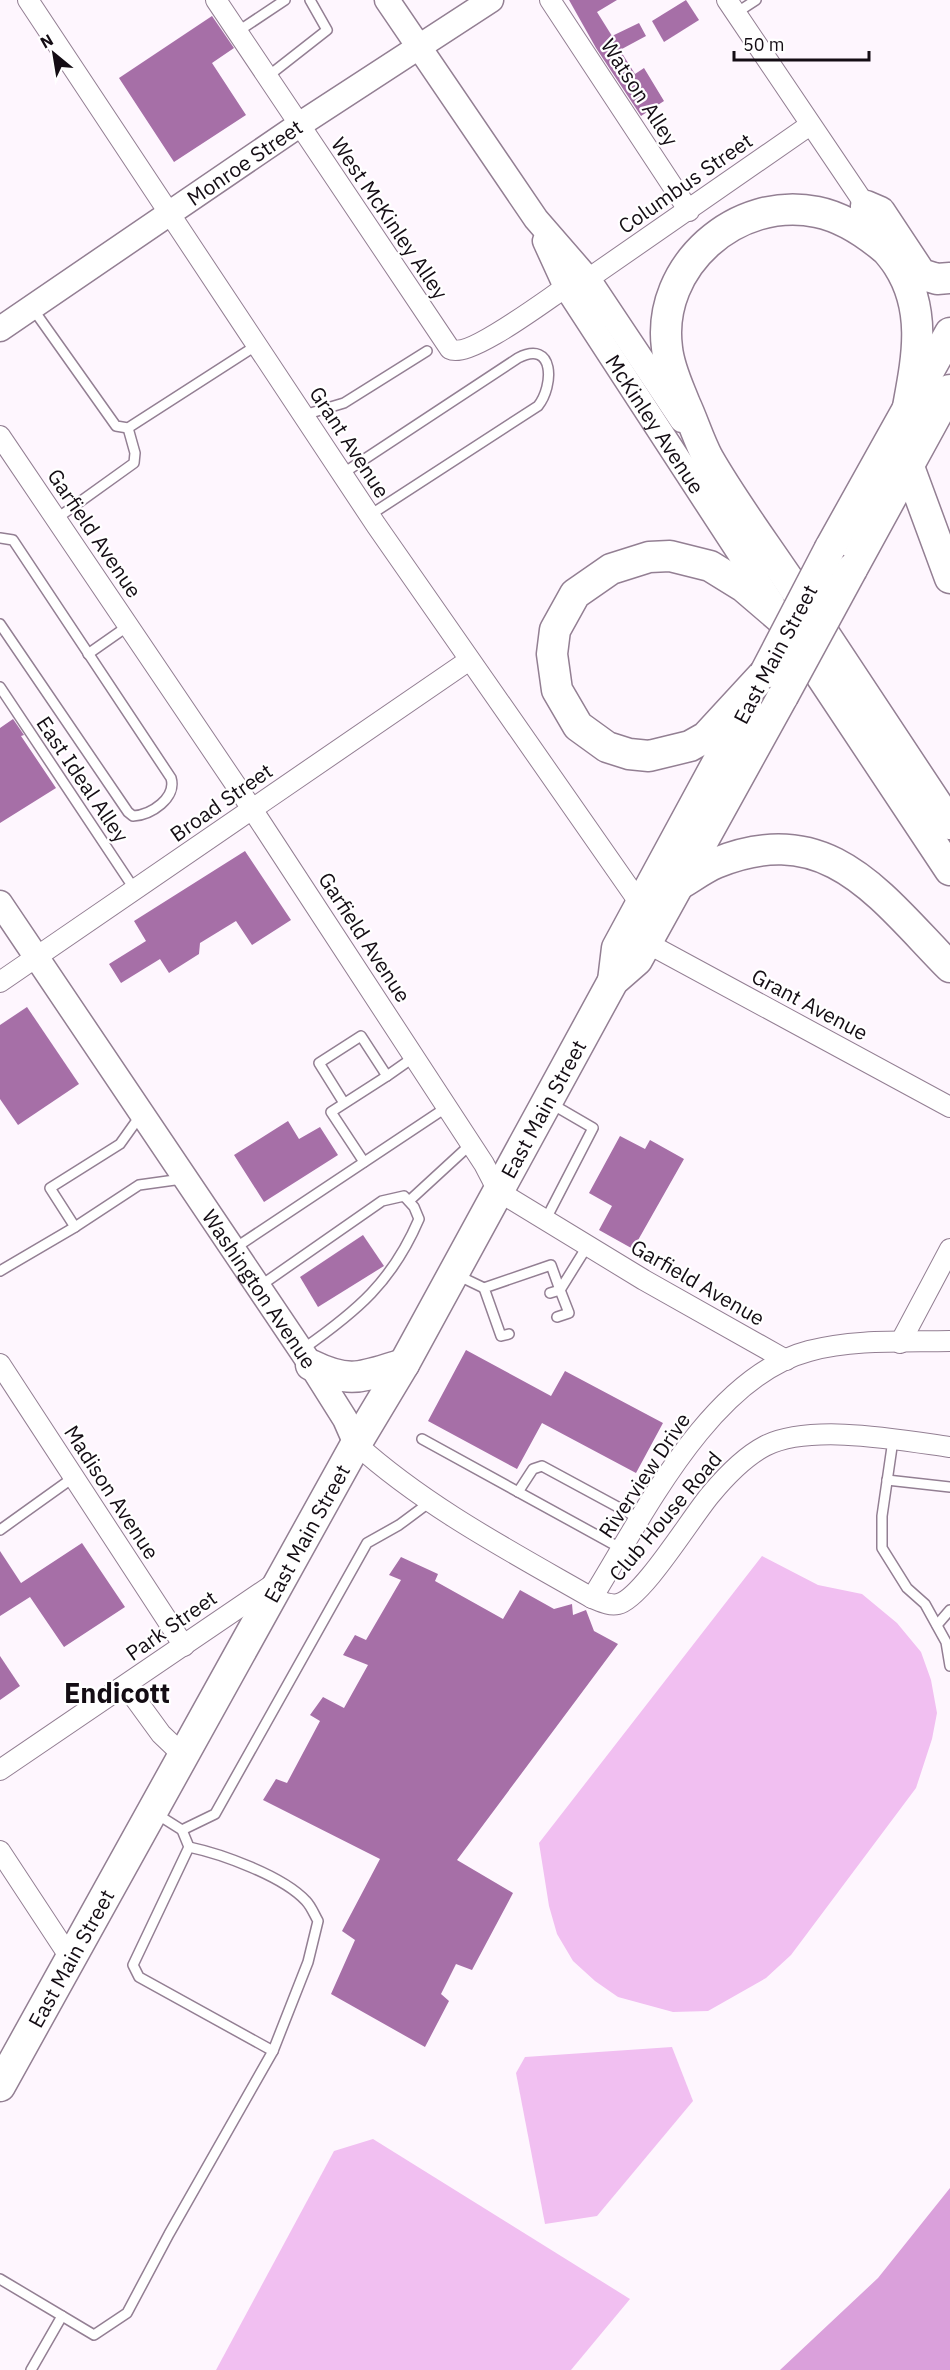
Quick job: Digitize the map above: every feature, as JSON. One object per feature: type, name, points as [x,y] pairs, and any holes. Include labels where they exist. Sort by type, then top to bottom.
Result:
[{"type":"main road","points":[[908,407],[919,343],[915,304],[898,266],[866,220],[866,206],[880,212],[921,274],[937,279],[950,278]]},
{"type":"main road","points":[[884,248],[846,223],[818,212],[790,210],[759,215],[734,224],[710,239],[690,261],[676,286],[668,315],[666,347],[672,373],[708,457],[950,824]]},
{"type":"main road","name":"East Main Street","points":[[613,981],[617,948],[830,549],[950,333]]},
{"type":"main road","name":"East Main Street","points":[[0,2086],[356,1444],[404,1364],[613,981],[637,960],[647,943],[950,390]]},
{"type":"main road","points":[[909,467],[950,578]]},
{"type":"main road","points":[[765,673],[706,737],[690,747],[649,756],[629,754],[607,747],[578,726],[557,690],[552,654],[555,630],[575,594],[611,568],[649,556],[680,558],[710,566],[744,587],[786,623],[950,870]]},
{"type":"main road","points":[[680,884],[716,863],[737,857],[769,850],[805,850],[834,861],[858,876],[950,967]]},
{"type":"main road","points":[[306,1358],[336,1377],[359,1377],[404,1364]]},
{"type":"street","name":"Grant Avenue","points":[[28,0],[369,515],[468,661],[641,905]]},
{"type":"street","name":"West McKinley Alley","points":[[216,0],[450,350],[462,351],[486,339],[577,283]]},
{"type":"street","name":"McKinley Avenue","points":[[387,0],[577,283],[786,623]]},
{"type":"street","name":"Monroe Street","points":[[0,329],[171,215],[299,125],[491,0]]},
{"type":"street","name":"Watson Alley","points":[[550,0],[689,211]]},
{"type":"street","points":[[732,7],[866,206]]},
{"type":"street","name":"Columbus Street","points":[[577,283],[689,211],[810,125]]},
{"type":"street","name":"McKinley Avenue","points":[[577,283],[708,457]]},
{"type":"street","name":"Garfield Avenue","points":[[0,436],[252,809],[471,1144],[498,1191],[786,1360]]},
{"type":"street","name":"Broad Street","points":[[0,982],[468,661]]},
{"type":"street","name":"Washington Avenue","points":[[0,903],[306,1358],[345,1419],[356,1444],[388,1472],[466,1526],[591,1598]]},
{"type":"street","name":"Grant Avenue","points":[[647,943],[950,1107]]},
{"type":"street","points":[[900,1343],[950,1249]]},
{"type":"street","name":"Riverview Drive","points":[[591,1598],[682,1454],[724,1403],[758,1374],[809,1351],[854,1344],[950,1341]]},
{"type":"street","name":"Madison Avenue","points":[[0,1364],[184,1646]]},
{"type":"street","name":"Club House Road","points":[[591,1598],[609,1605],[619,1604],[638,1591],[711,1494],[739,1464],[766,1446],[792,1437],[823,1434],[950,1447]]},
{"type":"street","name":"Park Street","points":[[0,1770],[280,1580]]},
{"type":"street","points":[[126,1686],[161,1734],[184,1756]]},
{"type":"street","points":[[0,1851],[71,1959]]},
{"type":"lane","points":[[237,32],[285,0]]},
{"type":"lane","points":[[267,77],[327,30],[310,0]]},
{"type":"lane","points":[[732,7],[756,0]]},
{"type":"lane","points":[[32,308],[116,426],[128,428],[257,345]]},
{"type":"lane","points":[[304,416],[344,403],[427,351]]},
{"type":"lane","points":[[342,474],[518,358],[529,352],[538,354],[546,361],[550,374],[545,397],[538,406],[369,515]]},
{"type":"lane","points":[[56,519],[134,463],[135,453],[128,428]]},
{"type":"lane","points":[[0,538],[13,540],[171,778],[170,795],[145,814],[133,816],[128,812],[0,624]]},
{"type":"lane","points":[[88,654],[128,626]]},
{"type":"lane","name":"East Ideal Alley","points":[[0,687],[136,890]]},
{"type":"lane","points":[[344,1103],[319,1064],[361,1036],[387,1076]]},
{"type":"lane","points":[[364,1162],[331,1112],[414,1057]]},
{"type":"lane","points":[[546,1220],[593,1128],[547,1101]]},
{"type":"lane","points":[[233,1250],[447,1107]]},
{"type":"lane","points":[[75,1227],[50,1188],[120,1144],[141,1114]]},
{"type":"lane","points":[[409,1201],[471,1144]]},
{"type":"lane","points":[[0,1272],[140,1185],[186,1179]]},
{"type":"lane","points":[[258,1287],[382,1202],[404,1196],[409,1201],[419,1219],[410,1241],[371,1297],[306,1358]]},
{"type":"lane","points":[[550,1293],[560,1290],[588,1245]]},
{"type":"lane","points":[[484,1288],[551,1265],[569,1313],[557,1317]]},
{"type":"lane","points":[[454,1273],[484,1288],[497,1311],[501,1336],[509,1334]]},
{"type":"lane","points":[[422,1439],[622,1549]]},
{"type":"lane","points":[[893,1440],[887,1480],[882,1548],[907,1588],[926,1604],[946,1642],[950,1666]]},
{"type":"lane","points":[[518,1492],[533,1469],[542,1466],[640,1520]]},
{"type":"lane","points":[[0,1530],[74,1477]]},
{"type":"lane","points":[[887,1480],[950,1487]]},
{"type":"lane","points":[[182,1830],[216,1814],[367,1543],[399,1525],[431,1502]]},
{"type":"lane","points":[[937,1624],[950,1610]]},
{"type":"lane","points":[[153,1812],[182,1830],[189,1847],[133,1965],[139,1977],[273,2051]]},
{"type":"lane","points":[[0,2279],[94,2335],[127,2313],[273,2051],[308,1962],[318,1921],[308,1903],[296,1892],[223,1854],[189,1847]]},
{"type":"lane","points":[[31,2370],[62,2316]]},
{"type":"shaded area","points":[[762,1556],[818,1585],[862,1594],[897,1623],[921,1652],[931,1680],[937,1713],[932,1739],[916,1788],[791,1955],[766,1978],[708,2011],[673,2012],[618,1997],[595,1981],[573,1961],[557,1934],[549,1906],[539,1843]]},
{"type":"shaded area","points":[[672,2047],[693,2101],[597,2216],[545,2224],[516,2073],[525,2057]]},
{"type":"shaded area","points":[[373,2139],[630,2299],[571,2370],[216,2370],[334,2151]]},
{"type":"shaded area","points":[[950,2188],[950,2370],[780,2370],[878,2278]]},
{"type":"building","points":[[569,0],[617,0],[597,12],[612,36],[639,23],[646,36],[620,50],[635,74],[644,68],[664,101],[641,116],[596,48]]},
{"type":"building","points":[[686,0],[699,20],[664,42],[652,21]]},
{"type":"building","points":[[212,16],[234,48],[212,63],[246,115],[174,162],[119,78]]},
{"type":"building","points":[[13,719],[24,735],[21,736],[56,788],[0,823],[0,728]]},
{"type":"building","points":[[245,851],[291,920],[252,945],[236,921],[200,943],[199,954],[169,973],[160,959],[121,983],[109,964],[146,941],[134,921]]},
{"type":"building","points":[[27,1007],[79,1084],[18,1125],[0,1099],[0,1025]]},
{"type":"building","points":[[288,1121],[299,1139],[320,1127],[338,1155],[264,1202],[234,1155]]},
{"type":"building","points":[[620,1136],[645,1149],[650,1140],[684,1159],[633,1249],[599,1230],[612,1206],[589,1193]]},
{"type":"building","points":[[363,1235],[384,1266],[318,1307],[300,1277]]},
{"type":"building","points":[[466,1350],[551,1396],[565,1371],[663,1423],[636,1473],[542,1423],[517,1469],[428,1421]]},
{"type":"building","points":[[82,1543],[125,1607],[64,1647],[30,1597],[0,1616],[0,1551],[21,1583]]},
{"type":"building","points":[[401,1557],[438,1574],[435,1581],[503,1619],[520,1590],[554,1609],[572,1604],[573,1615],[586,1610],[594,1631],[618,1644],[457,1860],[513,1893],[472,1970],[456,1964],[441,1994],[449,2001],[425,2047],[331,1994],[355,1940],[342,1931],[380,1859],[263,1800],[276,1779],[287,1783],[320,1721],[310,1715],[323,1697],[344,1708],[368,1665],[343,1655],[355,1635],[366,1640],[401,1580],[389,1575]]},
{"type":"building","points":[[0,1656],[20,1686],[0,1700]]},
{"type":"district","name":"Endicott","points":[[117,1692]]}]
